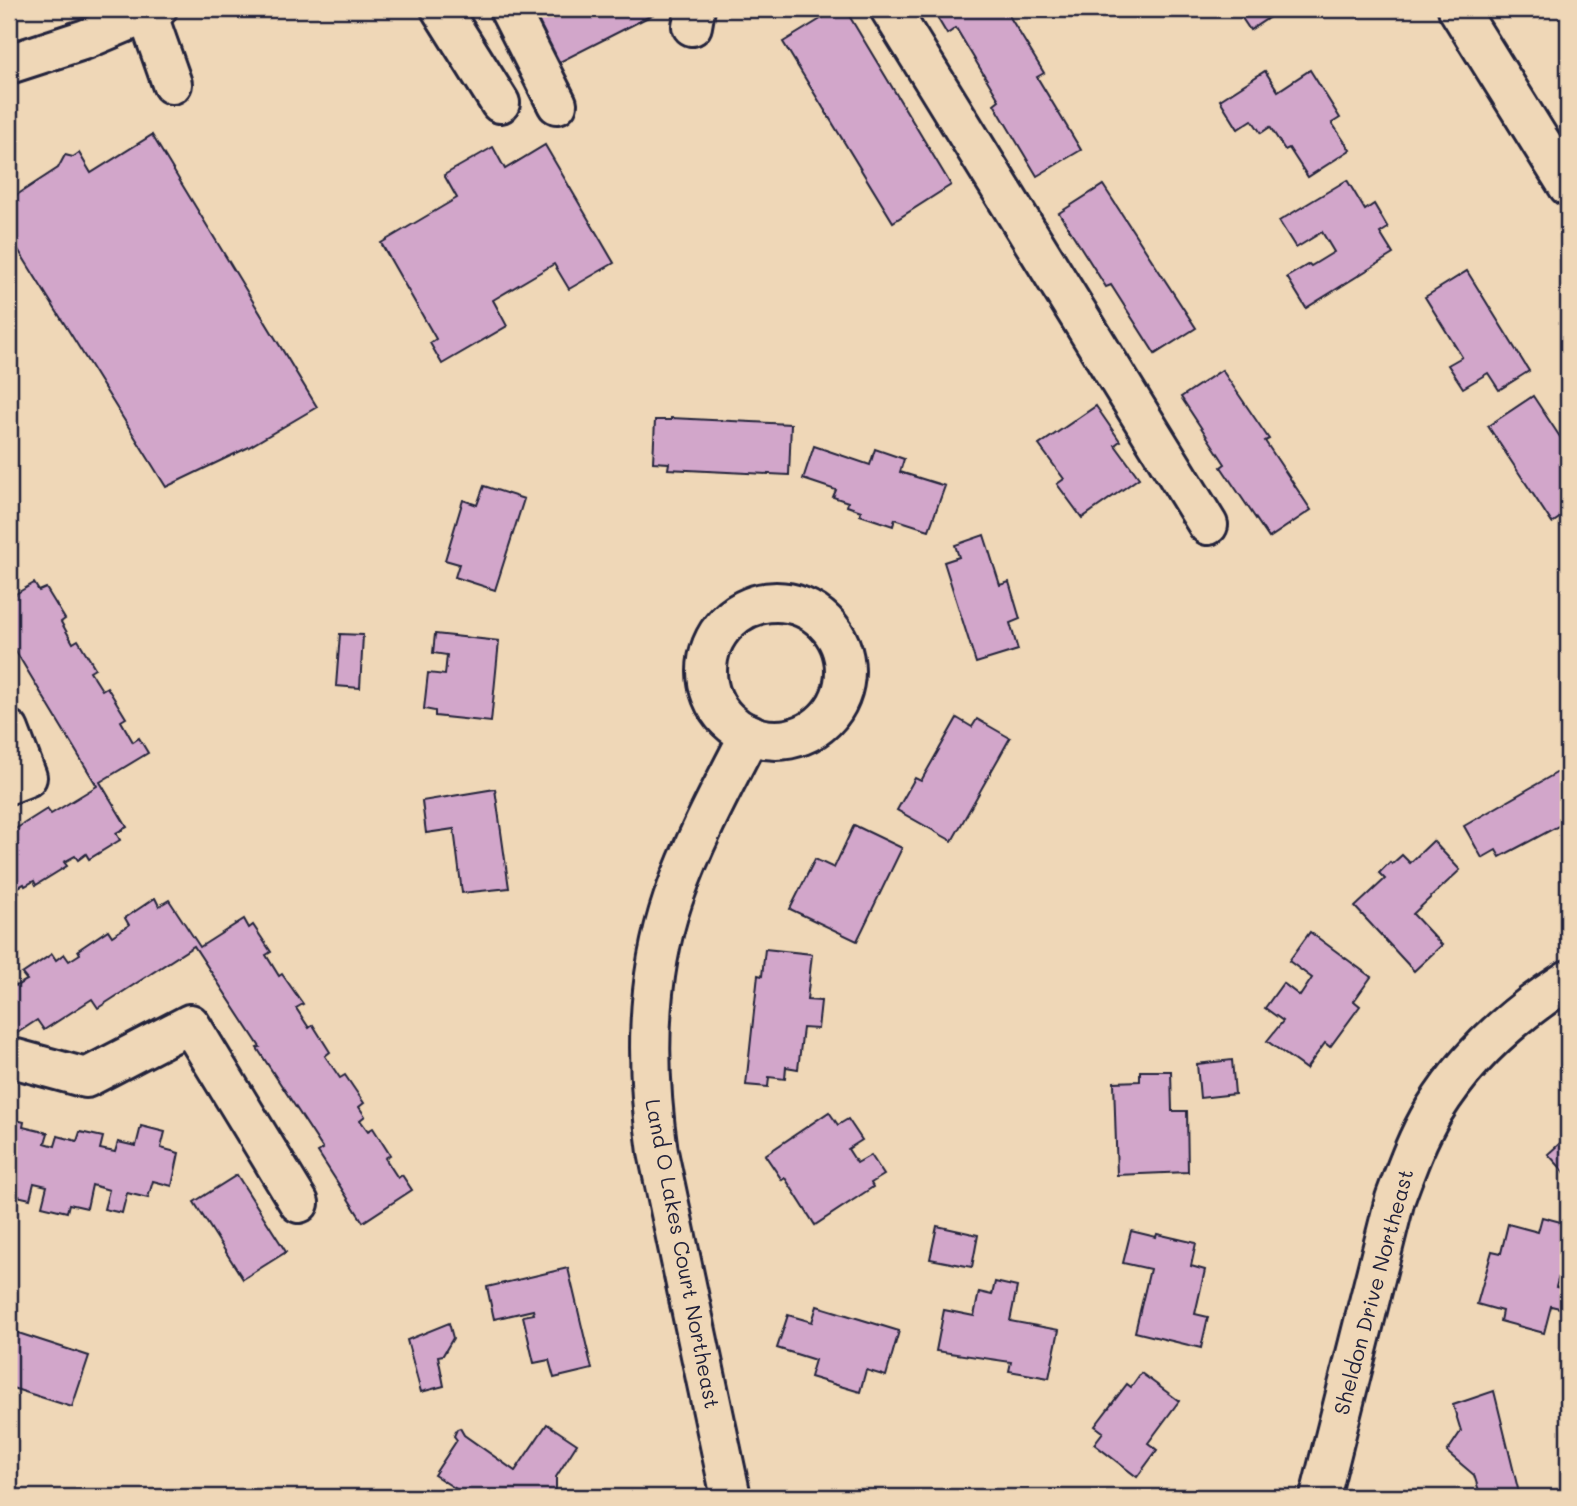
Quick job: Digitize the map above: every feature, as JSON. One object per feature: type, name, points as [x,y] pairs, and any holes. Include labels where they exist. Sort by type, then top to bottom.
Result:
[{"type":"street","points":[[441,9],[500,103]]},
{"type":"street","points":[[509,9],[557,104]]},
{"type":"street","points":[[890,9],[1208,525]]},
{"type":"street","points":[[1458,9],[1568,186]]},
{"type":"street","points":[[9,64],[86,39],[152,11],[172,84]]},
{"type":"street","points":[[9,730],[27,777],[9,784]]},
{"type":"street","name":"Land O Lakes Court Northeast","points":[[731,1497],[658,1152],[651,1100],[649,1047],[655,977],[673,900],[698,835],[750,734]]},
{"type":"street","name":"Sheldon Drive Northeast","points":[[1320,1497],[1395,1199],[1411,1157],[1434,1110],[1477,1053],[1529,1005],[1568,980]]},
{"type":"street","points":[[9,1057],[86,1078],[190,1024],[299,1203]]},
{"type":"building","points":[[515,9],[664,9],[546,69]]},
{"type":"building","points":[[837,9],[845,9],[951,185],[893,222],[783,42]]},
{"type":"building","points":[[932,9],[1005,9],[1044,73],[1037,77],[1081,150],[1037,176],[994,104],[999,100],[956,28],[947,34]]},
{"type":"building","points":[[1236,9],[1282,9],[1250,30]]},
{"type":"building","points":[[1310,70],[1340,118],[1332,123],[1350,150],[1308,177],[1289,148],[1285,150],[1270,127],[1261,133],[1252,120],[1238,129],[1220,100],[1265,71],[1278,91]]},
{"type":"building","points":[[152,135],[317,407],[247,448],[166,487],[9,235],[9,200],[58,168],[65,155],[73,157],[79,153],[91,173]]},
{"type":"building","points":[[545,145],[614,263],[569,289],[554,264],[493,300],[507,326],[442,364],[430,343],[436,339],[381,243],[457,198],[444,175],[493,147],[505,169]]},
{"type":"building","points":[[1347,180],[1365,210],[1374,204],[1388,228],[1380,233],[1393,254],[1306,308],[1287,277],[1334,252],[1322,232],[1296,248],[1279,221]]},
{"type":"building","points":[[1103,185],[1196,328],[1155,354],[1111,285],[1106,287],[1059,213]]},
{"type":"building","points":[[1467,271],[1529,371],[1499,390],[1488,373],[1463,388],[1448,365],[1462,357],[1425,297]]},
{"type":"building","points":[[1222,370],[1269,439],[1265,441],[1311,510],[1269,538],[1221,467],[1225,464],[1181,397]]},
{"type":"building","points":[[1533,396],[1568,449],[1568,512],[1552,523],[1488,426]]},
{"type":"building","points":[[1096,406],[1120,441],[1115,445],[1139,478],[1082,518],[1057,484],[1064,479],[1039,445]]},
{"type":"building","points":[[671,418],[791,424],[789,475],[668,469],[669,463],[653,462],[655,420]]},
{"type":"building","points":[[814,446],[870,465],[875,449],[904,459],[900,472],[945,486],[929,530],[895,519],[893,526],[860,515],[861,511],[847,506],[848,502],[833,497],[836,490],[803,479]]},
{"type":"building","points":[[484,486],[524,499],[495,590],[455,577],[459,564],[445,560],[463,500],[477,505]]},
{"type":"building","points":[[984,535],[1000,585],[1009,582],[1020,619],[1010,623],[1018,650],[976,663],[944,562],[959,557],[955,545]]},
{"type":"building","points":[[34,583],[39,591],[46,588],[65,619],[61,622],[73,643],[78,640],[95,668],[90,671],[102,690],[107,687],[126,718],[121,721],[133,742],[139,738],[148,753],[100,782],[127,827],[116,833],[120,840],[89,859],[86,854],[78,860],[75,856],[64,862],[67,866],[36,885],[34,881],[17,888],[19,892],[9,899],[9,833],[47,809],[51,814],[97,786],[9,640],[9,598]]},
{"type":"building","points":[[340,634],[363,635],[360,688],[336,686]]},
{"type":"building","points":[[435,634],[499,641],[491,722],[435,716],[435,711],[424,709],[428,673],[445,675],[447,655],[433,653]]},
{"type":"building","points":[[957,718],[972,727],[977,719],[1010,738],[952,841],[897,810],[915,778],[921,781]]},
{"type":"building","points":[[1558,772],[1568,790],[1568,821],[1500,857],[1496,850],[1482,858],[1464,826]]},
{"type":"building","points":[[495,789],[509,888],[462,893],[454,829],[426,833],[422,801]]},
{"type":"building","points":[[854,825],[902,848],[857,941],[790,909],[815,859],[834,868]]},
{"type":"building","points":[[1433,841],[1460,870],[1413,914],[1442,945],[1414,971],[1355,907],[1385,879],[1379,873],[1390,862],[1392,864],[1402,855],[1410,863]]},
{"type":"building","points":[[155,898],[159,906],[169,900],[200,947],[244,919],[249,928],[253,925],[271,952],[266,955],[279,976],[282,974],[303,1004],[296,1008],[309,1028],[313,1025],[330,1052],[325,1056],[340,1078],[345,1075],[364,1103],[359,1107],[365,1116],[360,1120],[368,1131],[373,1128],[390,1155],[385,1158],[398,1178],[402,1175],[412,1190],[363,1222],[318,1152],[323,1149],[194,946],[98,1008],[92,999],[44,1030],[37,1020],[11,1037],[9,976],[16,986],[27,980],[22,974],[52,954],[56,960],[64,954],[69,961],[80,954],[78,950],[108,930],[112,936],[129,925],[125,918]]},
{"type":"building","points":[[1310,932],[1371,977],[1354,1001],[1360,1006],[1330,1047],[1325,1043],[1306,1069],[1267,1041],[1283,1021],[1265,1008],[1283,983],[1300,996],[1312,978],[1289,961]]},
{"type":"building","points":[[765,949],[812,954],[807,1000],[821,1001],[818,1029],[803,1028],[798,1069],[786,1067],[785,1079],[769,1077],[768,1087],[746,1085],[758,975],[762,976]]},
{"type":"building","points":[[1232,1060],[1235,1094],[1200,1098],[1197,1064]]},
{"type":"building","points":[[1140,1071],[1171,1071],[1172,1111],[1187,1111],[1188,1172],[1117,1175],[1114,1082],[1140,1081]]},
{"type":"building","points":[[829,1112],[838,1125],[848,1119],[862,1140],[848,1149],[857,1163],[871,1155],[884,1175],[871,1183],[873,1187],[815,1225],[785,1178],[782,1180],[765,1155]]},
{"type":"building","points":[[9,1118],[24,1122],[23,1127],[48,1133],[45,1143],[55,1146],[58,1136],[77,1141],[80,1132],[103,1137],[100,1149],[115,1152],[118,1142],[136,1146],[141,1126],[165,1132],[161,1148],[179,1153],[172,1186],[153,1181],[148,1198],[127,1193],[122,1213],[104,1209],[109,1190],[92,1185],[87,1208],[69,1204],[67,1212],[42,1206],[47,1186],[34,1183],[30,1199],[9,1194]]},
{"type":"building","points":[[1568,1136],[1568,1176],[1548,1154]]},
{"type":"building","points":[[237,1175],[286,1252],[243,1279],[194,1202]]},
{"type":"building","points":[[1542,1217],[1568,1224],[1568,1243],[1556,1287],[1568,1290],[1568,1310],[1551,1306],[1544,1333],[1500,1321],[1502,1311],[1477,1304],[1492,1251],[1501,1253],[1508,1224],[1538,1232]]},
{"type":"building","points":[[937,1226],[978,1235],[972,1267],[930,1259]]},
{"type":"building","points":[[1131,1231],[1196,1243],[1191,1266],[1205,1270],[1195,1314],[1208,1317],[1201,1348],[1135,1332],[1150,1269],[1123,1263]]},
{"type":"building","points":[[568,1268],[592,1369],[554,1378],[549,1360],[534,1363],[523,1316],[534,1314],[533,1310],[494,1319],[487,1287]]},
{"type":"building","points":[[995,1282],[1017,1287],[1010,1321],[1059,1330],[1049,1378],[1009,1371],[1011,1362],[936,1351],[944,1310],[974,1316],[979,1292],[992,1295]]},
{"type":"building","points":[[817,1306],[899,1331],[886,1376],[866,1370],[860,1392],[810,1377],[815,1360],[777,1348],[788,1315],[812,1322]]},
{"type":"building","points":[[449,1323],[453,1338],[443,1355],[438,1356],[444,1386],[421,1392],[407,1340]]},
{"type":"building","points":[[9,1330],[89,1356],[72,1407],[9,1387]]},
{"type":"building","points":[[1141,1373],[1179,1401],[1148,1443],[1157,1450],[1137,1477],[1094,1444],[1103,1432],[1095,1426],[1127,1384],[1131,1387]]},
{"type":"building","points":[[1494,1391],[1520,1497],[1481,1497],[1474,1475],[1447,1452],[1461,1431],[1453,1405]]},
{"type":"building","points":[[547,1424],[577,1444],[556,1477],[552,1497],[469,1497],[434,1475],[457,1440],[454,1436],[457,1429],[460,1428],[464,1435],[515,1471]]},
{"type":"building","points":[[1568,1472],[1568,1497],[1562,1474]]}]
